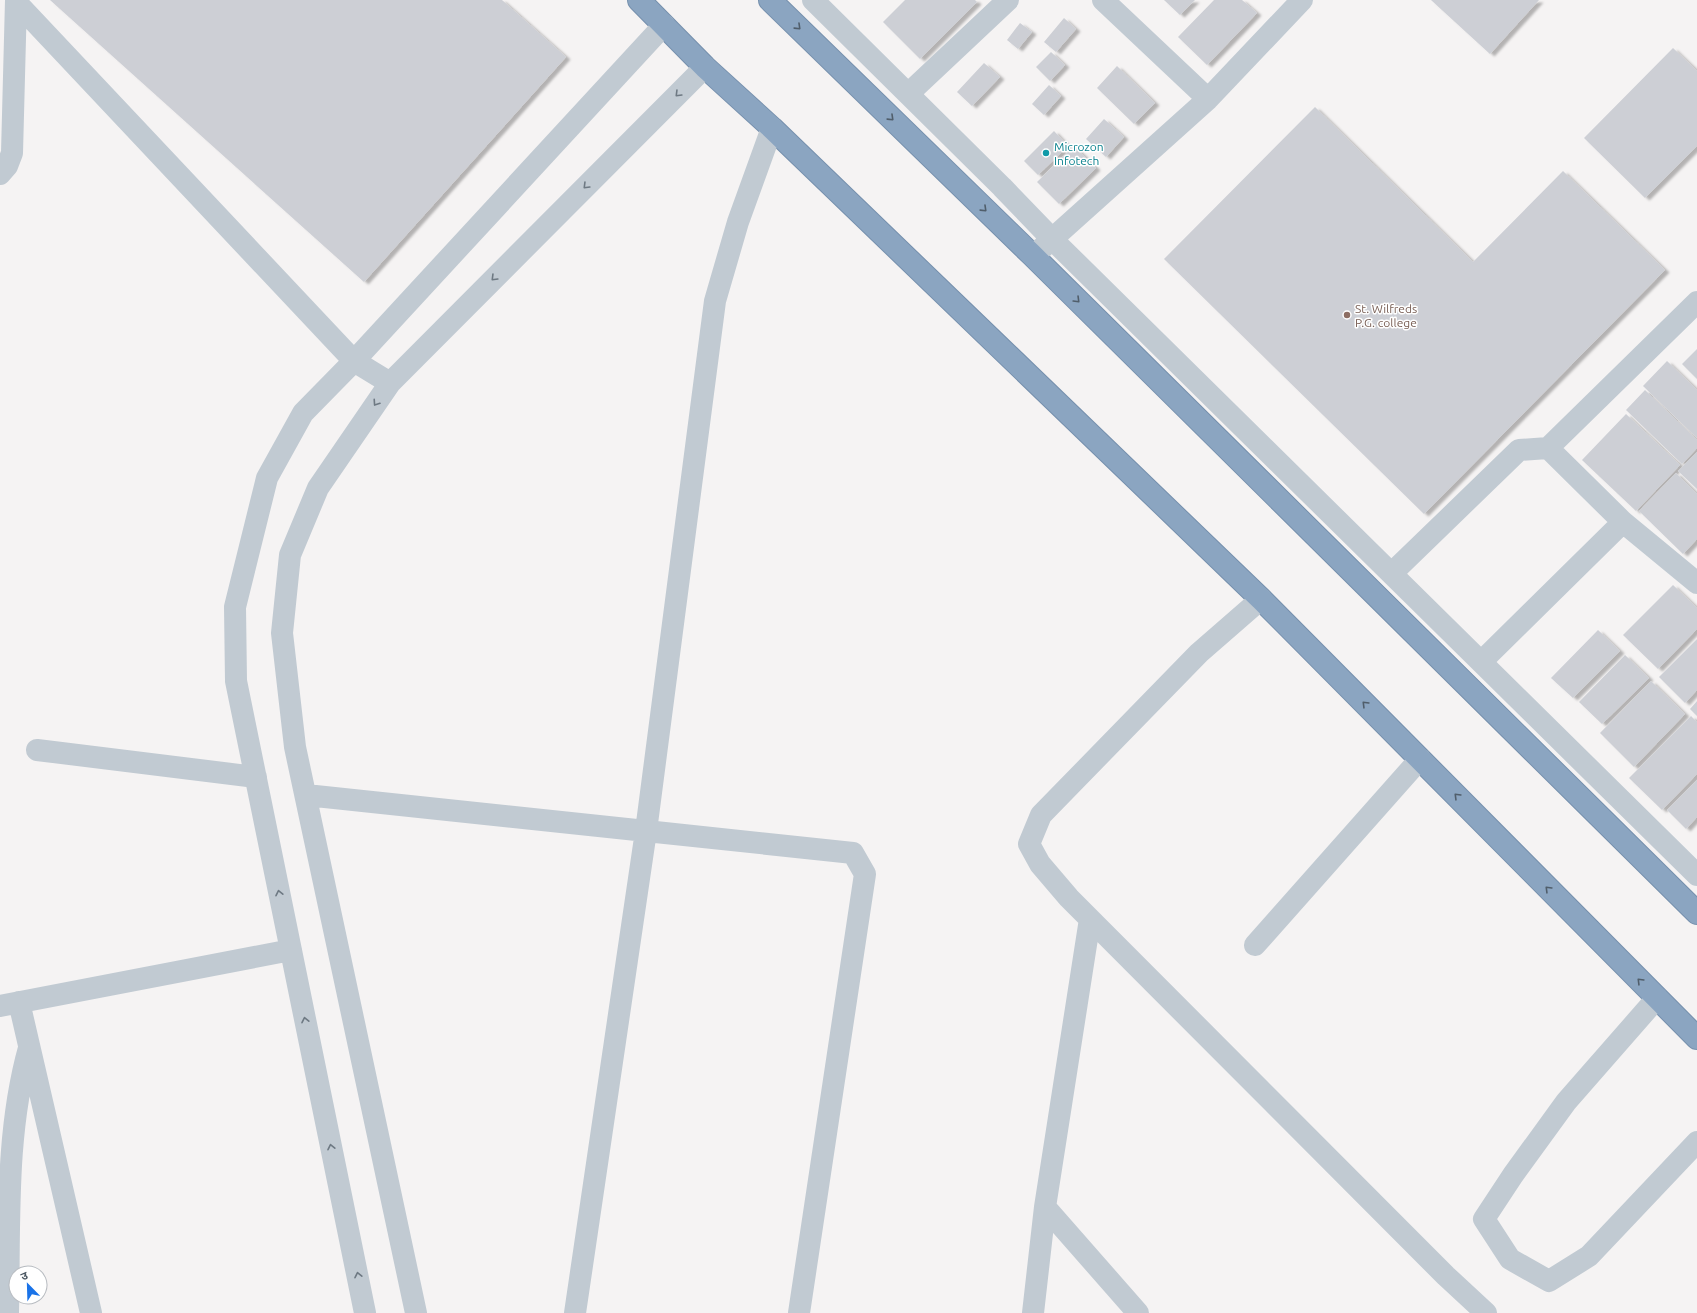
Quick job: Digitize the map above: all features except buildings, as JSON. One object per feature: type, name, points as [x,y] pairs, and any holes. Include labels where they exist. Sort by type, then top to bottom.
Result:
[{"type":"highway","points":[[639,0],[705,67],[772,128],[1262,599],[1697,1038]]},
{"type":"highway","points":[[770,0],[1032,255],[1697,913]]},
{"type":"street","points":[[813,0],[1053,240],[1697,875]]},
{"type":"street","points":[[908,94],[1008,0]]},
{"type":"street","points":[[1102,0],[1208,99]]},
{"type":"street","points":[[1032,255],[1053,240],[1208,99],[1302,0]]},
{"type":"street","points":[[0,174],[7,166],[12,153],[16,1]]},
{"type":"street","points":[[16,1],[354,361],[390,383]]},
{"type":"street","points":[[365,1313],[236,681],[235,607],[248,547],[267,478],[303,413],[354,361],[664,25]]},
{"type":"street","points":[[416,1313],[295,748],[282,633],[290,555],[318,488],[390,383],[705,67]]},
{"type":"street","points":[[574,1313],[646,831],[715,301],[738,222],[772,128]]},
{"type":"street","points":[[1392,573],[1519,450],[1548,448],[1693,314]]},
{"type":"street","points":[[1548,448],[1623,522],[1695,576]]},
{"type":"street","points":[[1481,662],[1623,522]]},
{"type":"street","points":[[1262,599],[1199,652],[1041,815],[1029,844],[1040,864],[1069,898],[1446,1276],[1486,1313]]},
{"type":"street","points":[[37,750],[256,777]]},
{"type":"street","points":[[1255,945],[1420,759]]},
{"type":"street","points":[[306,795],[854,853],[865,874],[799,1313]]},
{"type":"street","points":[[1033,1313],[1045,1207],[1090,919]]},
{"type":"street","points":[[91,1313],[30,1044],[10,1004],[291,950]]},
{"type":"street","points":[[1657,998],[1566,1102],[1513,1175],[1484,1220],[1510,1259],[1549,1281],[1589,1256],[1697,1142]]},
{"type":"street","points":[[8,1313],[12,1138],[21,1076],[30,1044]]},
{"type":"street","points":[[1045,1207],[1138,1313]]},
{"type":"place","name":"Microzon Infotech","points":[[1046,153]]},
{"type":"place","name":"St. Wilfreds P.G. college","points":[[1347,315]]}]
